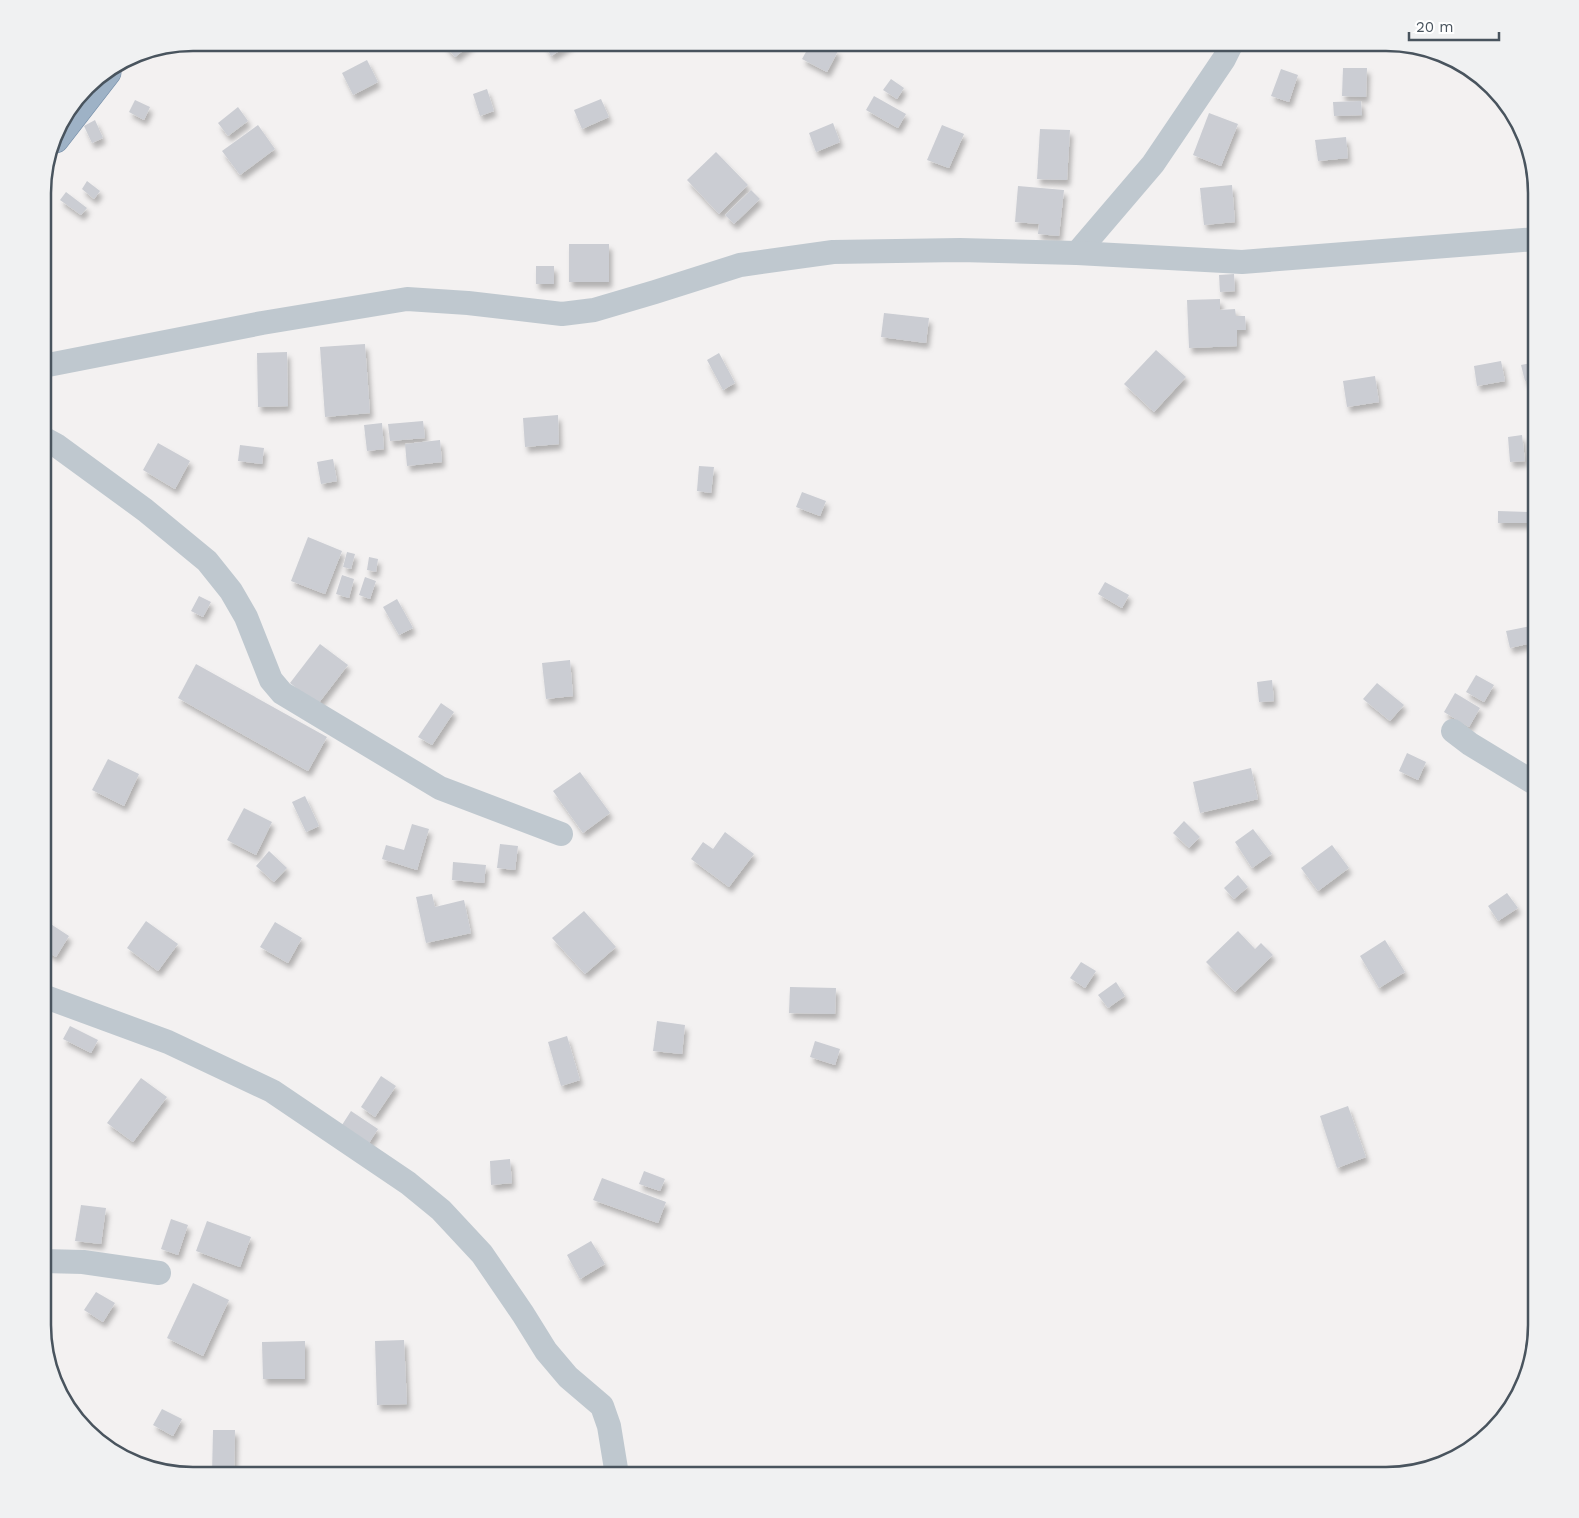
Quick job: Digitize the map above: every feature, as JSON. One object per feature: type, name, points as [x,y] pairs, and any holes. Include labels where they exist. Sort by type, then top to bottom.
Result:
[{"type":"street","points":[[1077,253],[1153,164],[1228,51]]},
{"type":"street","points":[[52,364],[262,324],[407,299],[468,303],[562,314],[594,310],[740,265],[833,252],[960,250],[1077,253],[1242,262],[1527,240]]},
{"type":"street","points":[[52,443],[145,510],[207,561],[231,591],[246,617],[271,680],[282,693],[440,788],[561,834]]},
{"type":"street","points":[[1453,731],[1470,744],[1528,779]]},
{"type":"street","points":[[52,999],[168,1042],[272,1091],[408,1183],[435,1205],[482,1254],[546,1352],[568,1376],[602,1406],[609,1426],[616,1467]]},
{"type":"street","points":[[52,1261],[83,1262],[159,1273]]},
{"type":"building","points":[[806,51],[838,51],[827,72],[802,59]]},
{"type":"building","points":[[451,52],[462,52],[455,57]]},
{"type":"building","points":[[549,52],[558,52],[551,56]]},
{"type":"building","points":[[367,60],[378,82],[353,95],[342,73]]},
{"type":"building","points":[[1343,68],[1367,68],[1366,97],[1342,96]]},
{"type":"building","points":[[1281,69],[1298,75],[1289,102],[1271,96]]},
{"type":"building","points":[[891,79],[904,88],[897,99],[883,90]]},
{"type":"building","points":[[487,89],[494,111],[480,116],[473,94]]},
{"type":"building","points":[[874,96],[906,114],[898,128],[866,110]]},
{"type":"building","points":[[601,99],[609,117],[582,129],[574,110]]},
{"type":"building","points":[[135,100],[150,107],[144,120],[129,112]]},
{"type":"building","points":[[1361,101],[1362,115],[1334,116],[1333,102]]},
{"type":"building","points":[[238,107],[248,121],[228,136],[218,123]]},
{"type":"building","points":[[1209,113],[1238,124],[1221,166],[1193,155]]},
{"type":"building","points":[[95,120],[103,138],[92,143],[84,126]]},
{"type":"building","points":[[833,123],[840,142],[816,152],[809,133]]},
{"type":"building","points":[[258,125],[275,149],[240,175],[222,151]]},
{"type":"building","points":[[942,125],[964,134],[949,168],[927,160]]},
{"type":"building","points":[[1040,129],[1070,130],[1067,180],[1037,179]]},
{"type":"building","points":[[1346,137],[1348,158],[1318,161],[1315,140]]},
{"type":"building","points":[[716,152],[748,185],[719,214],[687,180]]},
{"type":"building","points":[[87,181],[100,191],[94,199],[82,189]]},
{"type":"building","points":[[1232,185],[1235,222],[1204,225],[1200,188]]},
{"type":"building","points":[[1018,186],[1064,190],[1059,236],[1038,234],[1039,224],[1015,222]]},
{"type":"building","points":[[751,190],[760,199],[734,224],[725,215]]},
{"type":"building","points":[[66,192],[87,208],[81,215],[60,200]]},
{"type":"building","points":[[569,244],[609,244],[609,282],[569,282]]},
{"type":"building","points":[[536,266],[554,266],[554,284],[536,284]]},
{"type":"building","points":[[1234,274],[1235,291],[1220,292],[1219,275]]},
{"type":"building","points":[[1220,299],[1220,310],[1235,309],[1236,316],[1245,316],[1246,330],[1237,330],[1237,346],[1189,348],[1187,300]]},
{"type":"building","points":[[884,313],[929,318],[926,343],[881,337]]},
{"type":"building","points":[[365,344],[370,413],[325,417],[320,347]]},
{"type":"building","points":[[1156,350],[1186,377],[1154,412],[1124,384]]},
{"type":"building","points":[[287,352],[288,406],[258,407],[257,353]]},
{"type":"building","points":[[719,353],[735,383],[723,390],[707,360]]},
{"type":"building","points":[[1501,361],[1505,381],[1477,386],[1474,366]]},
{"type":"building","points":[[1527,364],[1527,380],[1525,381],[1521,365]]},
{"type":"building","points":[[1375,376],[1379,402],[1347,407],[1343,381]]},
{"type":"building","points":[[558,415],[559,444],[525,447],[523,418]]},
{"type":"building","points":[[423,421],[425,438],[390,441],[388,424]]},
{"type":"building","points":[[382,423],[384,449],[367,451],[364,425]]},
{"type":"building","points":[[1522,435],[1525,461],[1510,462],[1508,437]]},
{"type":"building","points":[[440,440],[442,462],[407,466],[405,444]]},
{"type":"building","points":[[158,443],[190,461],[175,489],[143,470]]},
{"type":"building","points":[[240,445],[264,448],[262,464],[238,461]]},
{"type":"building","points":[[333,459],[337,481],[321,484],[317,462]]},
{"type":"building","points":[[699,466],[714,467],[711,493],[697,491]]},
{"type":"building","points":[[802,492],[826,501],[820,516],[796,507]]},
{"type":"building","points":[[1498,511],[1527,512],[1527,523],[1498,523]]},
{"type":"building","points":[[308,537],[342,551],[325,594],[291,581]]},
{"type":"building","points":[[347,552],[355,554],[351,569],[343,567]]},
{"type":"building","points":[[369,557],[378,559],[376,572],[367,570]]},
{"type":"building","points":[[342,575],[354,579],[349,598],[336,594]]},
{"type":"building","points":[[365,577],[376,581],[370,599],[359,595]]},
{"type":"building","points":[[1105,582],[1129,595],[1122,608],[1098,594]]},
{"type":"building","points":[[199,596],[211,602],[203,617],[191,611]]},
{"type":"building","points":[[397,599],[413,628],[399,635],[383,607]]},
{"type":"building","points":[[1527,627],[1527,644],[1510,648],[1506,631]]},
{"type":"building","points":[[320,644],[348,665],[318,704],[290,683]]},
{"type":"building","points":[[570,660],[573,696],[546,699],[542,663]]},
{"type":"building","points":[[196,664],[327,737],[308,771],[178,698]]},
{"type":"building","points":[[1476,675],[1494,685],[1484,702],[1466,692]]},
{"type":"building","points":[[1272,680],[1274,701],[1259,702],[1257,682]]},
{"type":"building","points":[[1377,683],[1404,705],[1390,721],[1363,699]]},
{"type":"building","points":[[1455,693],[1480,708],[1469,727],[1444,712]]},
{"type":"building","points":[[441,703],[454,712],[432,745],[418,737]]},
{"type":"building","points":[[1407,753],[1426,762],[1418,780],[1399,771]]},
{"type":"building","points":[[108,759],[139,774],[124,806],[92,790]]},
{"type":"building","points":[[1251,768],[1258,799],[1200,813],[1193,782]]},
{"type":"building","points":[[580,772],[610,813],[583,833],[553,791]]},
{"type":"building","points":[[305,796],[319,826],[306,832],[292,802]]},
{"type":"building","points":[[244,808],[272,822],[256,855],[227,840]]},
{"type":"building","points":[[1184,821],[1200,837],[1189,848],[1173,833]]},
{"type":"building","points":[[412,824],[429,829],[417,870],[382,859],[386,845],[404,850]]},
{"type":"building","points":[[1253,829],[1272,854],[1252,868],[1235,842]]},
{"type":"building","points":[[725,832],[754,854],[729,887],[691,859],[703,842],[713,849]]},
{"type":"building","points":[[500,844],[518,846],[515,870],[497,868]]},
{"type":"building","points":[[1332,845],[1349,868],[1318,891],[1301,868]]},
{"type":"building","points":[[269,851],[287,868],[274,882],[256,866]]},
{"type":"building","points":[[453,862],[486,865],[484,883],[452,880]]},
{"type":"building","points":[[1238,875],[1248,887],[1234,899],[1224,888]]},
{"type":"building","points":[[1507,893],[1518,908],[1498,921],[1488,906]]},
{"type":"building","points":[[432,894],[435,907],[464,900],[471,933],[426,943],[416,897]]},
{"type":"building","points":[[584,911],[616,947],[585,974],[552,938]]},
{"type":"building","points":[[146,921],[178,944],[158,971],[127,948]]},
{"type":"building","points":[[275,922],[302,938],[288,963],[260,947]]},
{"type":"building","points":[[52,925],[69,936],[56,957],[52,955]]},
{"type":"building","points":[[1238,931],[1255,949],[1261,943],[1273,955],[1235,992],[1206,962]]},
{"type":"building","points":[[1385,940],[1405,972],[1379,988],[1360,956]]},
{"type":"building","points":[[1081,962],[1096,971],[1085,988],[1070,978]]},
{"type":"building","points":[[1116,982],[1125,996],[1108,1008],[1098,995]]},
{"type":"building","points":[[790,987],[836,988],[835,1014],[789,1013]]},
{"type":"building","points":[[657,1021],[685,1025],[682,1054],[653,1051]]},
{"type":"building","points":[[70,1026],[98,1040],[91,1053],[63,1039]]},
{"type":"building","points":[[567,1036],[580,1080],[561,1086],[548,1042]]},
{"type":"building","points":[[815,1041],[840,1049],[835,1065],[810,1057]]},
{"type":"building","points":[[381,1076],[396,1086],[375,1117],[361,1107]]},
{"type":"building","points":[[141,1078],[167,1097],[133,1142],[107,1123]]},
{"type":"building","points":[[1348,1106],[1366,1157],[1337,1168],[1320,1116]]},
{"type":"building","points":[[351,1111],[378,1129],[369,1143],[342,1125]]},
{"type":"building","points":[[510,1159],[512,1183],[491,1185],[490,1161]]},
{"type":"building","points":[[644,1171],[665,1179],[660,1191],[639,1184]]},
{"type":"building","points":[[602,1178],[666,1202],[658,1223],[593,1200]]},
{"type":"building","points":[[81,1205],[106,1208],[101,1244],[75,1241]]},
{"type":"building","points":[[171,1219],[188,1225],[178,1255],[161,1249]]},
{"type":"building","points":[[207,1221],[251,1237],[240,1267],[196,1251]]},
{"type":"building","points":[[591,1241],[605,1264],[580,1279],[567,1255]]},
{"type":"building","points":[[193,1283],[229,1300],[203,1356],[167,1338]]},
{"type":"building","points":[[96,1292],[115,1303],[103,1322],[84,1310]]},
{"type":"building","points":[[404,1340],[407,1404],[377,1405],[375,1341]]},
{"type":"building","points":[[305,1341],[305,1379],[263,1379],[262,1342]]},
{"type":"building","points":[[162,1409],[182,1419],[173,1436],[153,1425]]},
{"type":"building","points":[[213,1430],[235,1430],[234,1467],[212,1467]]}]
